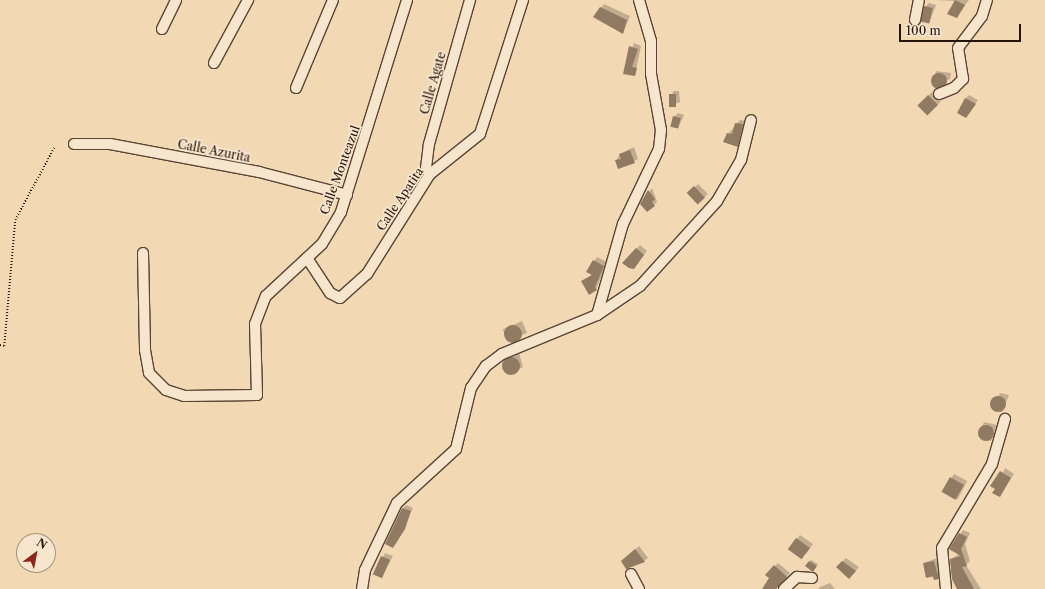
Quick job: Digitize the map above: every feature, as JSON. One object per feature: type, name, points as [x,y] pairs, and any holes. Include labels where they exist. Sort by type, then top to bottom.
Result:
[{"type":"street","points":[[162,29],[176,0]]},
{"type":"street","points":[[214,63],[248,0]]},
{"type":"street","points":[[296,88],[333,0]]},
{"type":"street","name":"Calle Monteazul","points":[[143,253],[144,350],[149,373],[166,390],[184,396],[257,395],[255,324],[266,296],[322,244],[347,195],[407,0]]},
{"type":"street","name":"Calle Agate","points":[[430,174],[426,168],[429,144],[470,0]]},
{"type":"street","name":"Calle Apatita","points":[[308,258],[330,293],[340,298],[351,291],[367,274],[430,174],[480,134],[523,0]]},
{"type":"street","points":[[598,315],[623,224],[659,149],[662,130],[651,74],[651,41],[639,0]]},
{"type":"street","points":[[915,20],[920,0]]},
{"type":"street","points":[[939,94],[954,88],[963,79],[958,48],[982,16],[987,0]]},
{"type":"street","points":[[362,589],[364,570],[397,503],[456,449],[471,388],[486,366],[502,354],[598,315],[640,286],[717,200],[741,160],[750,120]]},
{"type":"street","name":"Calle Azurita","points":[[74,144],[110,144],[243,169],[347,195]]},
{"type":"street","points":[[946,589],[942,548],[992,464],[1005,419]]},
{"type":"street","points":[[631,574],[639,589]]},
{"type":"street","points":[[784,589],[797,577],[812,578]]},
{"type":"path","points":[[0,345],[4,346],[15,220],[54,148]]},
{"type":"building","points":[[955,0],[965,5],[957,18],[947,14]]},
{"type":"building","points":[[924,6],[933,8],[929,24],[920,22]]},
{"type":"building","points":[[600,7],[627,20],[623,34],[593,17]]},
{"type":"building","points":[[629,46],[638,49],[632,67],[637,68],[635,76],[623,74]]},
{"type":"building","points":[[939,73],[945,75],[947,81],[945,87],[939,89],[933,87],[931,81],[933,75]]},
{"type":"building","points":[[669,94],[676,94],[676,107],[669,107]]},
{"type":"building","points":[[928,95],[938,105],[927,116],[917,106]]},
{"type":"building","points":[[965,98],[976,104],[966,118],[957,113]]},
{"type":"building","points":[[673,116],[681,118],[678,129],[670,127]]},
{"type":"building","points":[[735,123],[743,124],[738,147],[723,142],[727,133],[732,134]]},
{"type":"building","points":[[630,150],[635,163],[618,169],[615,160],[621,159],[619,154]]},
{"type":"building","points":[[694,186],[705,198],[698,205],[687,193]]},
{"type":"building","points":[[648,190],[655,199],[652,202],[655,206],[647,212],[640,204]]},
{"type":"building","points":[[636,248],[644,255],[634,269],[629,268],[622,263]]},
{"type":"building","points":[[593,260],[604,266],[595,287],[597,290],[589,295],[581,281],[592,275],[586,272]]},
{"type":"building","points":[[509,325],[517,325],[522,330],[520,341],[517,343],[509,343],[504,338],[504,330]]},
{"type":"building","points":[[507,357],[515,357],[520,362],[518,373],[515,375],[507,375],[502,370],[502,362]]},
{"type":"building","points":[[998,396],[1004,398],[1006,404],[1004,410],[998,412],[992,410],[990,404],[992,398]]},
{"type":"building","points":[[983,425],[989,425],[994,430],[992,439],[989,441],[983,441],[978,436],[978,430]]},
{"type":"building","points":[[1000,471],[1011,478],[1000,497],[992,493],[995,489],[990,486]]},
{"type":"building","points":[[950,477],[964,485],[955,500],[942,492]]},
{"type":"building","points":[[402,508],[411,511],[405,529],[393,548],[385,544]]},
{"type":"building","points":[[959,533],[967,537],[961,549],[967,566],[962,567],[974,589],[957,589],[952,579],[950,559],[961,556],[949,549]]},
{"type":"building","points":[[796,538],[810,548],[802,559],[788,549]]},
{"type":"building","points":[[635,549],[645,562],[626,569],[621,561]]},
{"type":"building","points":[[381,556],[390,560],[382,578],[373,574]]},
{"type":"building","points":[[809,561],[817,566],[813,572],[805,566]]},
{"type":"building","points":[[842,561],[856,571],[849,579],[836,567]]},
{"type":"building","points":[[934,561],[939,579],[934,580],[933,576],[926,578],[923,563]]},
{"type":"building","points":[[774,565],[787,577],[776,589],[762,589],[769,578],[765,575]]}]
